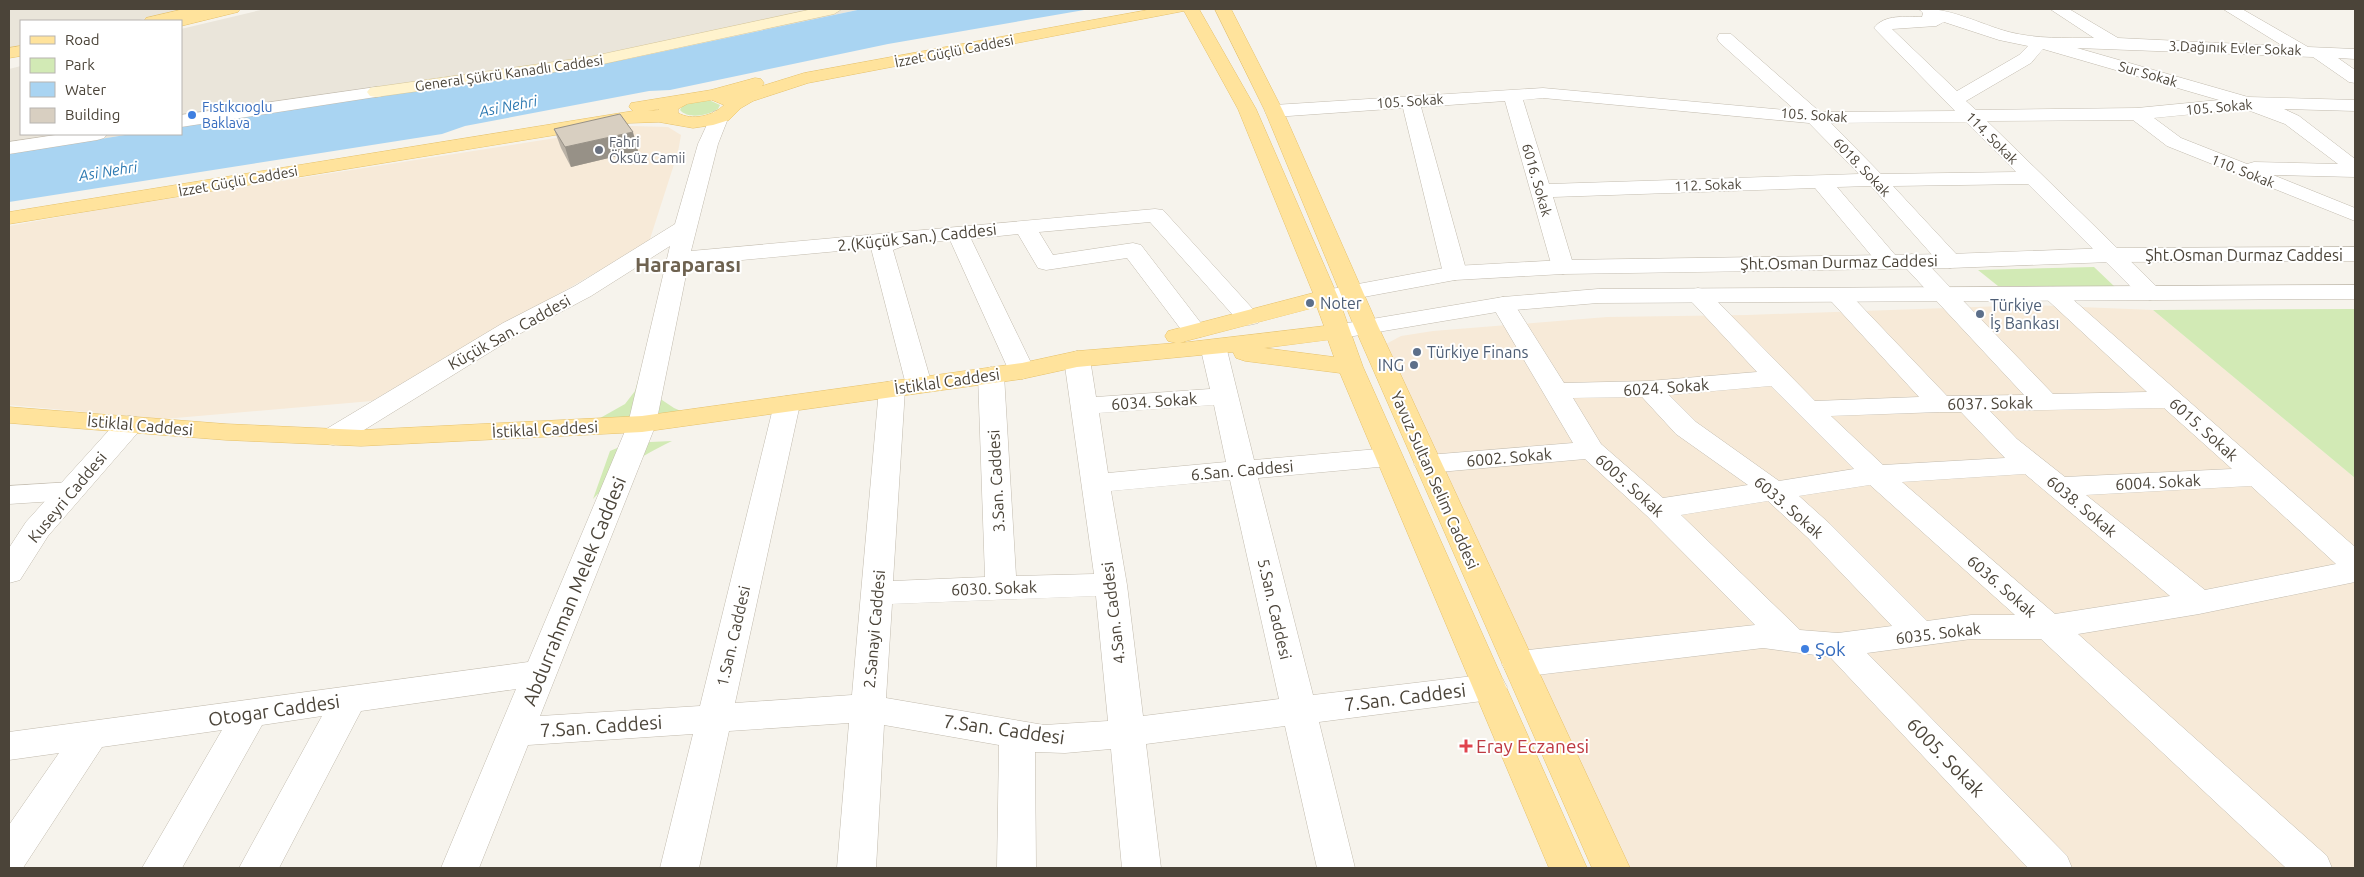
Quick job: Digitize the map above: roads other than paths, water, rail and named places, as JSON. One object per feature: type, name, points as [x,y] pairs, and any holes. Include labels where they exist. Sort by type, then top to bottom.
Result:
[{"type":"main road","points":[[156,20],[202,9]]},
{"type":"main road","points":[[182,21],[232,9]]},
{"type":"main road","name":"General Şükrü Kanadlı Caddesi","points":[[376,92],[516,74],[589,62],[834,9]]},
{"type":"main road","name":"İzzet Güçlü Caddesi","points":[[467,142],[712,94],[874,58],[1129,9]]},
{"type":"main road","name":"İzzet Güçlü Caddesi","points":[[9,218],[629,117],[659,116],[687,121],[727,110],[763,91],[804,78],[1178,9]]},
{"type":"main road","name":"Yavuz Sultan Selim Caddesi","points":[[1191,9],[1247,108],[1339,295]]},
{"type":"main road","name":"Yavuz Sultan Selim Caddesi","points":[[1223,9],[1274,111],[1351,329],[1428,464],[1611,868]]},
{"type":"main road","points":[[712,94],[728,98],[727,110]]},
{"type":"main road","points":[[682,99],[669,106],[667,111],[668,115],[687,121]]},
{"type":"main road","name":"İstiklal Caddesi","points":[[1198,344],[1249,318],[1339,295]]},
{"type":"main road","name":"Yavuz Sultan Selim Caddesi","points":[[1351,329],[1350,367],[1568,868]]},
{"type":"main road","name":"İstiklal Caddesi","points":[[9,415],[226,432],[361,438],[642,424],[1022,371],[1076,358],[1351,329]]},
{"type":"main road","name":"İstiklal Caddesi","points":[[1198,344],[1350,367]]},
{"type":"street","points":[[2058,9],[2114,43]]},
{"type":"street","points":[[2231,9],[2310,51],[2355,78]]},
{"type":"street","name":"Sur Sokak","points":[[1928,12],[2005,36],[2040,43],[2109,62],[2248,103],[2292,120],[2355,170]]},
{"type":"street","name":"114. Sokak","points":[[1928,12],[1936,21],[1889,23],[1882,28],[2150,293]]},
{"type":"street","name":"6018. Sokak","points":[[1725,38],[1814,118],[1876,180],[1950,261]]},
{"type":"street","points":[[1955,100],[2025,59],[2040,43]]},
{"type":"street","name":"3.Dağınık Evler Sokak","points":[[2040,43],[2114,43],[2355,54]]},
{"type":"street","points":[[2094,43],[2109,62]]},
{"type":"street","name":"General Şükrü Kanadlı Caddesi","points":[[182,121],[376,92]]},
{"type":"street","name":"105. Sokak","points":[[1274,111],[1512,94],[1586,96],[1814,118],[2137,114],[2248,103],[2355,105]]},
{"type":"street","name":"6016. Sokak","points":[[1512,94],[1563,266]]},
{"type":"street","points":[[1410,101],[1428,167],[1440,222],[1455,273]]},
{"type":"street","name":"Abdurrahman Melek Caddesi","points":[[460,868],[642,424],[685,227],[708,144],[727,110]]},
{"type":"street","name":"110. Sokak","points":[[2137,114],[2174,142],[2355,215]]},
{"type":"street","points":[[687,121],[708,144]]},
{"type":"street","points":[[9,148],[91,135]]},
{"type":"street","points":[[2233,167],[2355,170]]},
{"type":"street","name":"112. Sokak","points":[[1540,191],[1876,180],[2032,178]]},
{"type":"street","points":[[1821,182],[1900,261],[1942,294],[2047,403]]},
{"type":"street","name":"2.(Küçük San.) Caddesi","points":[[678,259],[1155,215],[1249,318]]},
{"type":"street","points":[[1024,226],[1046,263],[1133,250],[1198,344]]},
{"type":"street","name":"Küçük San. Caddesi","points":[[333,437],[512,328],[583,291],[685,227]]},
{"type":"street","points":[[958,234],[1022,371]]},
{"type":"street","name":"2.Sanayi Caddesi","points":[[856,868],[867,708],[878,593],[906,387],[881,249],[889,242],[898,240]]},
{"type":"street","name":"Şht.Osman Durmaz Caddesi","points":[[1339,295],[1455,273],[1563,266],[1950,261],[2111,255],[2355,254]]},
{"type":"street","name":"Şht.Osman Durmaz Caddesi","points":[[1351,329],[1503,304],[1598,296],[2355,292]]},
{"type":"street","name":"6015. Sokak","points":[[2053,294],[2355,564]]},
{"type":"street","name":"6036. Sokak","points":[[1698,295],[1777,378],[1876,475],[2049,628],[2313,868]]},
{"type":"street","points":[[1838,295],[1940,404]]},
{"type":"street","name":"6005. Sokak","points":[[1503,304],[1591,450],[1657,509],[1790,640]]},
{"type":"street","name":"5.San. Caddesi","points":[[1198,344],[1225,396],[1336,868]]},
{"type":"street","name":"4.San. Caddesi","points":[[1076,358],[1111,585],[1142,868]]},
{"type":"street","name":"3.San. Caddesi","points":[[991,374],[1001,587]]},
{"type":"street","name":"6024. Sokak","points":[[1554,391],[1649,389],[1777,378]]},
{"type":"street","name":"6033. Sokak","points":[[1649,389],[1686,428],[1776,492],[1819,531],[1920,634]]},
{"type":"street","name":"6034. Sokak","points":[[1083,406],[1225,396]]},
{"type":"street","name":"6037. Sokak","points":[[1808,409],[1940,404],[2172,400]]},
{"type":"street","name":"1.San. Caddesi","points":[[680,868],[787,404]]},
{"type":"street","name":"6038. Sokak","points":[[1969,405],[2007,445],[2199,603]]},
{"type":"street","name":"Kuseyri Caddesi","points":[[9,572],[37,530],[130,424]]},
{"type":"street","name":"6002. Sokak","points":[[1428,464],[1591,450]]},
{"type":"street","name":"6.San. Caddesi","points":[[1095,483],[1389,457]]},
{"type":"street","points":[[1657,509],[1876,475],[2032,465]]},
{"type":"street","name":"6004. Sokak","points":[[2060,487],[2257,477]]},
{"type":"street","points":[[9,495],[71,491]]},
{"type":"street","name":"6035. Sokak","points":[[1519,664],[1763,636],[1838,646],[1971,627],[2049,628],[2199,603],[2355,571]]},
{"type":"street","name":"6030. Sokak","points":[[878,593],[1001,587],[1111,585]]},
{"type":"street","name":"6005. Sokak","points":[[1838,646],[2053,868]]},
{"type":"street","name":"Otogar Caddesi","points":[[9,746],[540,673]]},
{"type":"street","name":"7.San. Caddesi","points":[[516,732],[867,708],[1044,739],[1067,740],[1099,738],[1126,732],[1490,687]]},
{"type":"street","points":[[259,868],[349,700]]},
{"type":"street","points":[[162,868],[250,714]]},
{"type":"street","points":[[1016,868],[1017,733]]},
{"type":"street","points":[[9,856],[91,735]]},
{"type":"water","name":"Asi Nehri","points":[[862,9],[1090,9],[888,44],[670,90],[649,91],[465,126],[442,134],[9,202],[9,154],[125,135],[182,135],[182,126],[335,101],[548,73],[628,59]]},
{"type":"place","name":"Fıstıkcıoglu Baklava","points":[[192,115]]},
{"type":"place","name":"Fahri Öksüz Camii","points":[[599,150]]},
{"type":"place","name":"Noter","points":[[1310,303]]},
{"type":"place","name":"Türkiye İş Bankası","points":[[1980,314]]},
{"type":"place","name":"Türkiye Finans","points":[[1417,352]]},
{"type":"place","name":"ING","points":[[1414,365]]},
{"type":"place","name":"Şok","points":[[1805,649]]},
{"type":"place","name":"Eray Eczanesi","points":[[1466,746]]},
{"type":"district","name":"Haraparası","points":[[688,264]]}]
